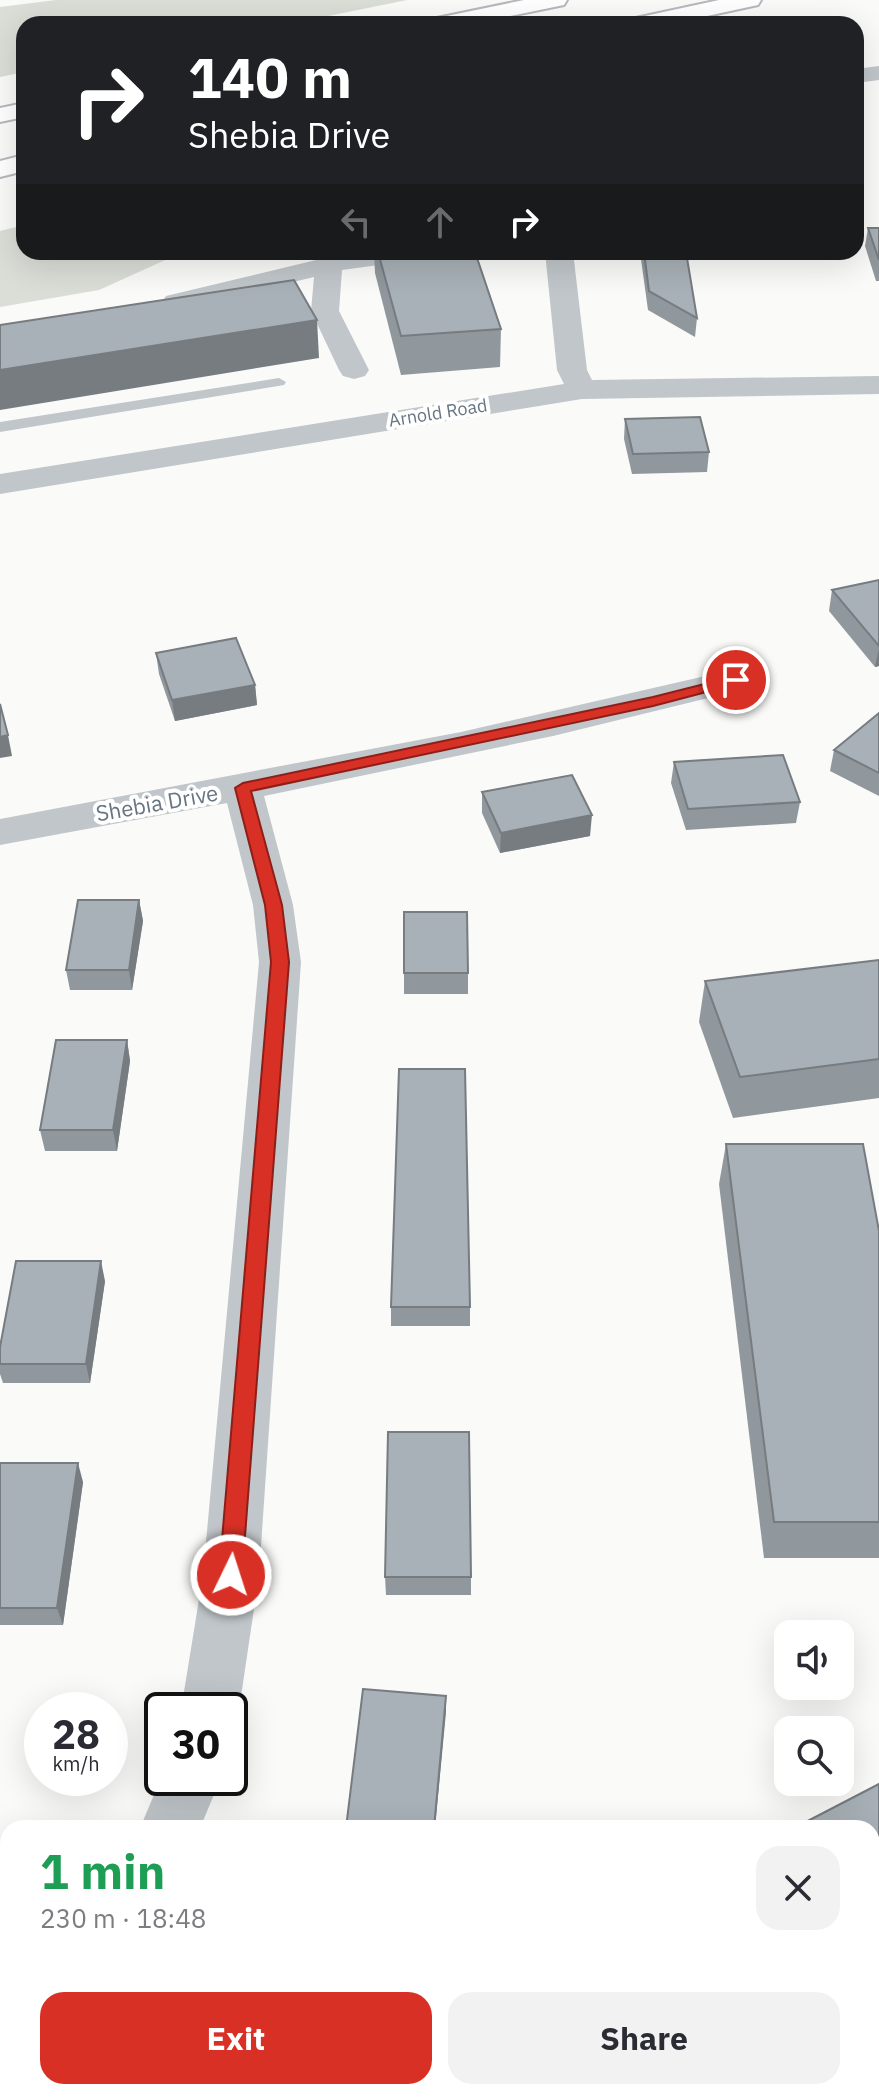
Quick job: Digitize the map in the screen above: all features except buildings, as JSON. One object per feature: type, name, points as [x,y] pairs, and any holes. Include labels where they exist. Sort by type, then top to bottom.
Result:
[{"type":"highway","points":[[479,16],[556,0]]},
{"type":"highway","points":[[676,16],[750,0]]},
{"type":"street","points":[[152,306],[212,296],[321,260]]},
{"type":"street","points":[[330,260],[325,311],[354,370]]},
{"type":"street","points":[[560,260],[572,370],[582,390]]},
{"type":"street","name":"Arnold Road","points":[[0,484],[582,390],[649,385],[802,389],[879,385]]},
{"type":"street","name":"Shebia Drive","points":[[0,832],[243,788],[653,702],[736,680]]},
{"type":"street","points":[[213,1692],[231,1575],[280,962],[273,905],[243,788]]},
{"type":"street","points":[[173,1820],[183,1796]]},
{"type":"lane","points":[[0,427],[279,382]]},
{"type":"shaded area","points":[[56,0],[407,0],[328,16],[16,16],[16,74],[0,77],[0,7]]},
{"type":"shaded area","points":[[16,227],[16,260],[165,260],[99,290],[0,307],[0,231]]},
{"type":"route","points":[[231,1575],[280,962],[273,905],[243,788],[653,702],[736,680]]}]
